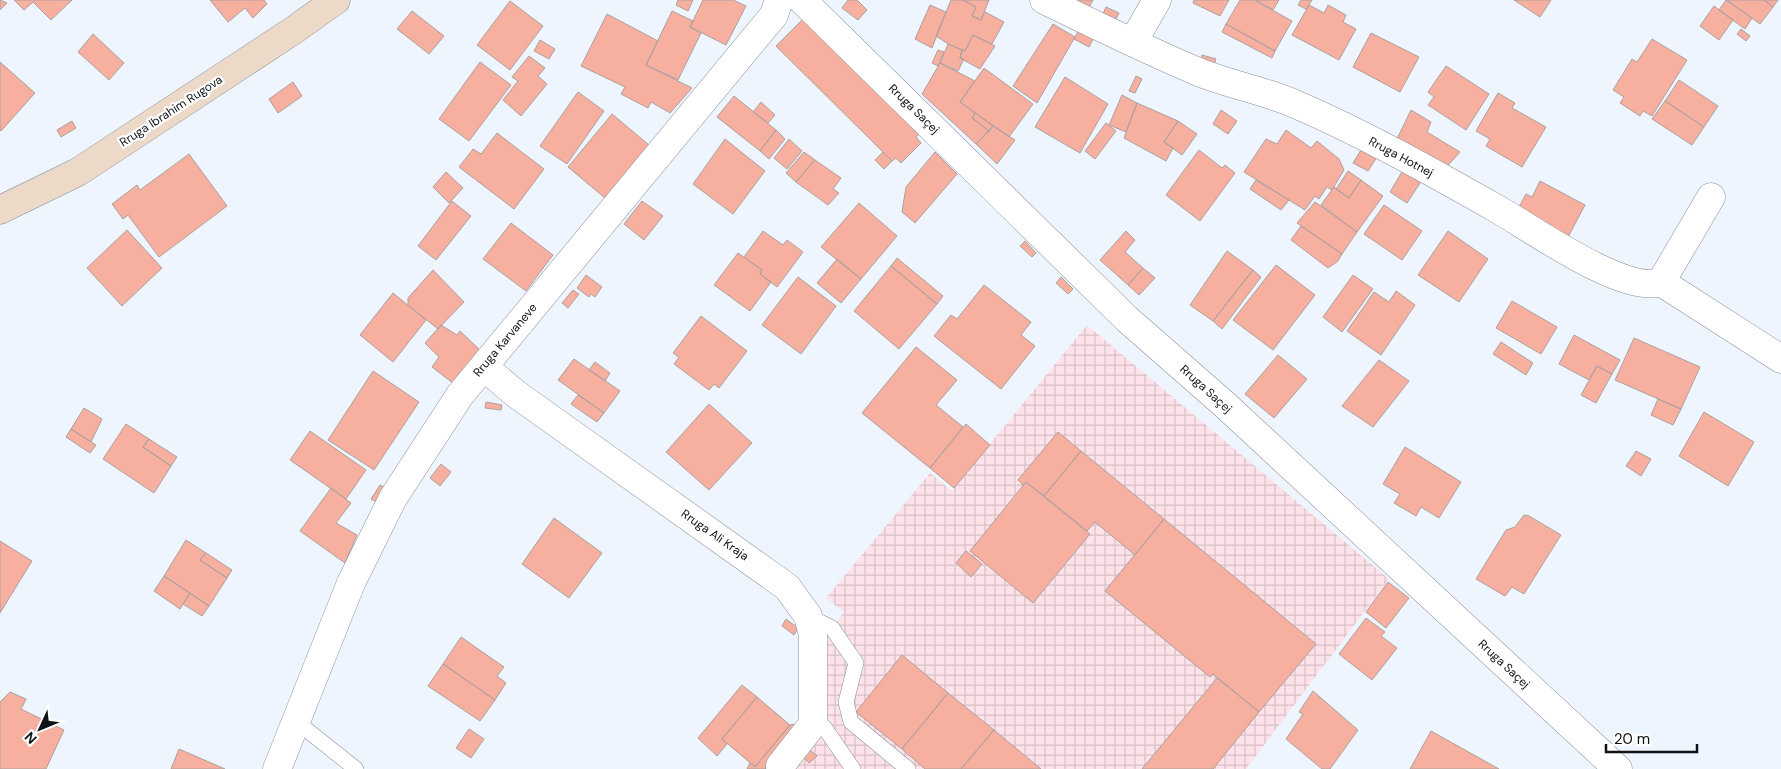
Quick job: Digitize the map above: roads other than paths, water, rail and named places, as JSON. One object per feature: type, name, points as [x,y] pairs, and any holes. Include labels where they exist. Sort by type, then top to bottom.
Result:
[{"type":"main road","name":"Rruga Ibrahim Rugova","points":[[0,210],[78,172],[294,30],[336,0]]},
{"type":"street","name":"Rruga Karvaneve","points":[[277,769],[298,722],[351,583],[393,498],[460,395],[774,15],[779,0]]},
{"type":"street","name":"Rruga Saçej","points":[[802,0],[1127,319],[1224,404],[1618,769]]},
{"type":"street","name":"Rruga Hotnej","points":[[1044,0],[1202,73],[1293,103],[1394,151],[1583,261],[1638,283],[1653,285],[1661,282]]},
{"type":"street","points":[[1133,42],[1157,0]]},
{"type":"street","points":[[1711,197],[1661,282],[1781,359]]},
{"type":"street","name":"Rruga Ali Kraja","points":[[484,367],[516,394],[787,587],[808,616],[813,635],[813,719]]},
{"type":"street","points":[[780,766],[813,724],[813,719]]},
{"type":"lane","points":[[808,616],[832,628],[856,663],[846,702],[851,722],[908,769]]},
{"type":"lane","points":[[813,719],[824,727],[853,769]]},
{"type":"lane","points":[[298,722],[356,769]]}]
